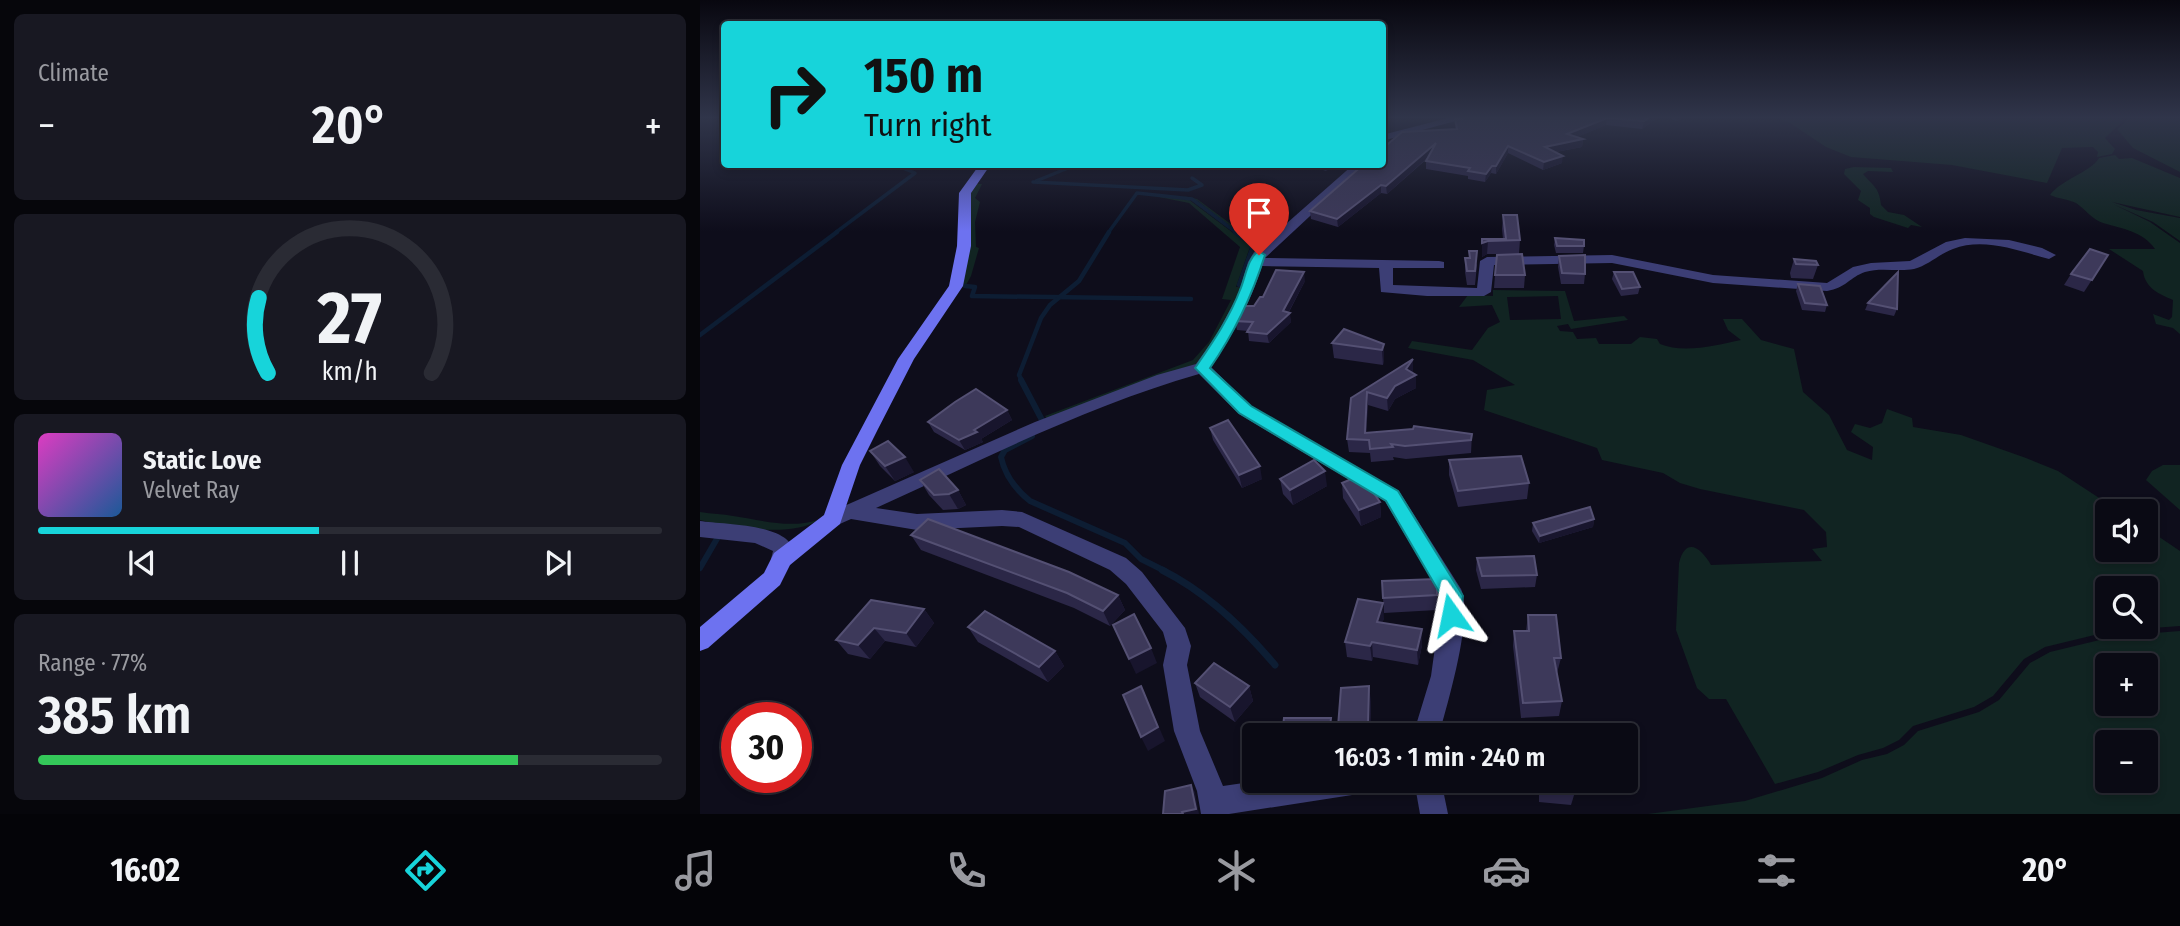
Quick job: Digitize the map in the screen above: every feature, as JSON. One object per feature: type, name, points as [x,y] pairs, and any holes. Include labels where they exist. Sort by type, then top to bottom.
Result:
[{"type":"street","points":[[842,516],[852,465],[869,429],[906,359],[956,286],[964,246],[965,193],[983,168]]},
{"type":"street","points":[[782,559],[842,516],[1041,426],[1163,379],[1202,368],[1224,337],[1246,293],[1255,262],[1269,244],[1356,168]]},
{"type":"street","points":[[1386,265],[1386,289],[1427,292],[1484,292],[1487,261],[1554,258],[1612,259],[1713,279],[1827,287],[1842,285],[1857,270],[1910,266],[1928,260],[1938,251],[1968,243],[2020,244],[2049,255]]},
{"type":"street","points":[[1255,262],[1438,265]]},
{"type":"street","points":[[1202,368],[1245,410],[1392,496],[1452,596],[1450,634],[1443,676],[1429,723]]},
{"type":"street","points":[[842,516],[918,522],[1002,518],[1022,520],[1118,564],[1134,578],[1173,628],[1179,646],[1175,665],[1187,732],[1214,808],[1295,793]]},
{"type":"street","points":[[700,529],[752,534],[776,541],[784,548],[782,559],[772,579],[700,641]]},
{"type":"street","points":[[1430,793],[1434,814]]},
{"type":"green space","points":[[1846,155],[2059,155],[2047,183],[1952,165]]},
{"type":"green space","points":[[2115,155],[2119,159],[2132,158],[2180,178],[2180,217],[2112,202],[2136,210],[2180,218],[2180,241],[2153,222],[2113,204],[2150,222],[2180,243],[2180,334],[2173,328],[2156,324],[2153,314],[2169,320],[2172,317],[2173,300],[2154,290],[2144,277],[2143,271],[2109,249],[2155,249],[2150,243],[2132,232],[2099,222],[2076,203],[2050,195],[2099,158]]},
{"type":"green space","points":[[2147,155],[2180,155],[2180,172]]},
{"type":"green space","points":[[1891,168],[1893,172],[1868,171],[1863,174],[1879,194],[1881,205],[1888,212],[1904,215],[1922,227],[1911,225],[1908,228],[1870,214],[1870,208],[1858,200],[1861,191],[1844,174],[1845,169]]},
{"type":"green space","points":[[975,184],[982,184],[975,198],[980,202],[975,222],[976,247],[979,248],[971,276],[966,285],[961,285],[969,195]]},
{"type":"green space","points":[[1139,193],[1188,199],[1248,244],[1250,247],[1236,287],[1241,287],[1254,247],[1198,201],[1183,196],[1197,199],[1255,242],[1260,249],[1245,287],[1202,364],[1047,419],[1045,416],[1193,360],[1209,342],[1231,300],[1222,299],[1240,247],[1189,203]]},
{"type":"green space","points":[[1493,290],[1565,291],[1574,321],[1624,316],[1628,320],[1571,329],[1568,324],[1557,326],[1560,331],[1573,332],[1577,339],[1596,338],[1599,344],[1631,344],[1640,337],[1657,339],[1660,344],[1669,347],[1711,346],[1741,340],[1728,330],[1723,319],[1742,319],[1761,340],[1794,349],[1803,392],[1829,415],[1847,450],[1872,460],[1873,447],[1851,432],[1855,424],[1870,428],[1882,423],[1887,409],[1912,418],[1913,427],[1961,435],[2058,471],[2101,499],[2095,499],[2095,562],[2158,562],[2158,536],[2180,551],[2180,626],[2158,628],[2158,576],[2095,576],[2095,635],[2045,647],[2024,659],[1993,696],[1974,707],[1913,726],[1899,740],[1883,748],[1818,772],[1775,784],[1726,699],[1709,699],[1697,688],[1676,630],[1679,563],[1690,547],[1703,554],[1711,565],[1822,561],[1812,549],[1827,547],[1826,532],[1804,510],[1700,489],[1680,483],[1663,473],[1602,460],[1597,448],[1484,410],[1487,390],[1515,385],[1473,360],[1408,348],[1412,341],[1472,350],[1488,328],[1500,322],[1492,305],[1459,307],[1468,295],[1493,296]],"holes":[[[1558,296],[1561,319],[1510,320],[1507,297]]]},
{"type":"green space","points":[[2163,465],[2180,465],[2180,510],[2146,480],[2152,471]]},
{"type":"green space","points":[[700,512],[786,524],[818,520],[793,529],[760,529],[700,520]]},
{"type":"green space","points":[[2180,631],[2180,814],[1648,814],[1745,801],[1822,778],[1862,760],[1887,754],[1904,745],[1918,731],[1979,712],[1999,700],[2030,663],[2050,652],[2104,639],[2158,639],[2158,633]]},
{"type":"building","points":[[1386,155],[1422,155],[1386,186],[1381,185],[1337,219],[1310,211],[1359,168],[1386,168]]},
{"type":"building","points":[[1429,155],[1503,155],[1496,166],[1492,166],[1486,174],[1468,171],[1470,168],[1426,161]]},
{"type":"building","points":[[1528,155],[1563,156],[1544,162]]},
{"type":"building","points":[[1503,215],[1517,215],[1520,240],[1482,243],[1482,239],[1506,239]]},
{"type":"building","points":[[1555,238],[1584,240],[1584,246],[1557,246]]},
{"type":"building","points":[[2090,249],[2108,255],[2092,280],[2071,274]]},
{"type":"building","points":[[1469,251],[1477,251],[1475,271],[1467,271],[1465,258],[1470,258]]},
{"type":"building","points":[[1522,254],[1525,275],[1495,275],[1497,255]]},
{"type":"building","points":[[1585,255],[1585,274],[1562,273],[1559,256]]},
{"type":"building","points":[[1794,259],[1816,261],[1818,265],[1796,264]]},
{"type":"building","points":[[1276,270],[1304,272],[1283,311],[1290,313],[1267,334],[1247,332],[1253,322],[1235,321],[1243,306],[1254,306],[1260,297],[1263,297]]},
{"type":"building","points":[[1614,272],[1633,272],[1640,287],[1622,289]]},
{"type":"building","points":[[1898,272],[1897,309],[1868,303]]},
{"type":"building","points":[[1798,284],[1820,286],[1827,305],[1805,303]]},
{"type":"building","points":[[1344,329],[1384,344],[1382,350],[1332,343]]},
{"type":"building","points":[[1413,359],[1406,369],[1416,375],[1395,386],[1387,398],[1367,392],[1365,433],[1413,429],[1414,426],[1472,434],[1471,440],[1405,446],[1391,444],[1393,447],[1370,449],[1369,440],[1347,439],[1351,398]]},
{"type":"building","points":[[976,389],[1007,410],[974,430],[977,432],[959,440],[928,422],[955,402]]},
{"type":"building","points":[[1228,420],[1260,466],[1239,475],[1210,428]]},
{"type":"building","points":[[888,441],[905,457],[885,466],[870,451]]},
{"type":"building","points":[[1521,456],[1529,483],[1458,491],[1449,460]]},
{"type":"building","points":[[1314,460],[1325,471],[1290,490],[1280,479]]},
{"type":"building","points":[[939,469],[958,490],[934,495],[920,480]]},
{"type":"building","points":[[1361,475],[1380,502],[1359,510],[1342,483]]},
{"type":"building","points":[[1590,507],[1594,519],[1540,536],[1533,523]]},
{"type":"building","points":[[928,519],[1069,572],[1118,595],[1103,611],[1067,593],[911,535]]},
{"type":"building","points":[[1534,556],[1537,575],[1482,576],[1477,558]]},
{"type":"building","points":[[1437,579],[1437,595],[1383,598],[1382,581]]},
{"type":"building","points":[[1358,599],[1383,603],[1377,622],[1422,629],[1417,650],[1372,642],[1370,646],[1345,642]]},
{"type":"building","points":[[871,600],[924,609],[906,633],[874,628],[858,645],[836,640]]},
{"type":"building","points":[[985,611],[1055,651],[1039,667],[968,627]]},
{"type":"building","points":[[1134,614],[1151,648],[1129,659],[1113,625]]},
{"type":"building","points":[[1528,615],[1556,615],[1561,658],[1554,658],[1562,701],[1523,703],[1514,631],[1529,631]]},
{"type":"building","points":[[1214,663],[1249,686],[1230,707],[1195,683]]},
{"type":"building","points":[[1141,686],[1158,727],[1141,737],[1123,695]]},
{"type":"building","points":[[1369,686],[1368,723],[1338,723],[1341,688]]},
{"type":"building","points":[[1284,718],[1331,718],[1330,723],[1283,723]]},
{"type":"building","points":[[1191,785],[1196,809],[1182,812],[1183,814],[1163,814],[1165,791]]},
{"type":"waterway","points":[[835,233],[915,173],[903,168]]},
{"type":"waterway","points":[[1036,181],[1068,168]]},
{"type":"waterway","points":[[1033,182],[1188,190],[1202,185],[1192,178]]},
{"type":"waterway","points":[[1108,233],[1137,193],[1192,199],[1237,233]]},
{"type":"waterway","points":[[700,335],[837,232]]},
{"type":"waterway","points":[[1059,297],[1079,281],[1109,232]]},
{"type":"waterway","points":[[1235,232],[1250,243],[1252,249],[1239,285]]},
{"type":"waterway","points":[[965,286],[975,287],[972,296],[1059,297]]},
{"type":"waterway","points":[[1022,381],[1019,375],[1041,318],[1059,297]]},
{"type":"waterway","points":[[1059,297],[1191,299]]},
{"type":"waterway","points":[[1021,380],[1042,420]]},
{"type":"waterway","points":[[1032,436],[1005,450],[1001,457],[1011,482],[1020,492],[1030,501],[1125,543],[1141,559],[1165,571]]},
{"type":"waterway","points":[[700,568],[718,537]]},
{"type":"waterway","points":[[1162,570],[1194,589],[1223,612],[1275,665]]},
{"type":"route","points":[[1259,255],[1246,293],[1224,337],[1202,368],[1245,410],[1392,496],[1452,596],[1451,615]]}]
